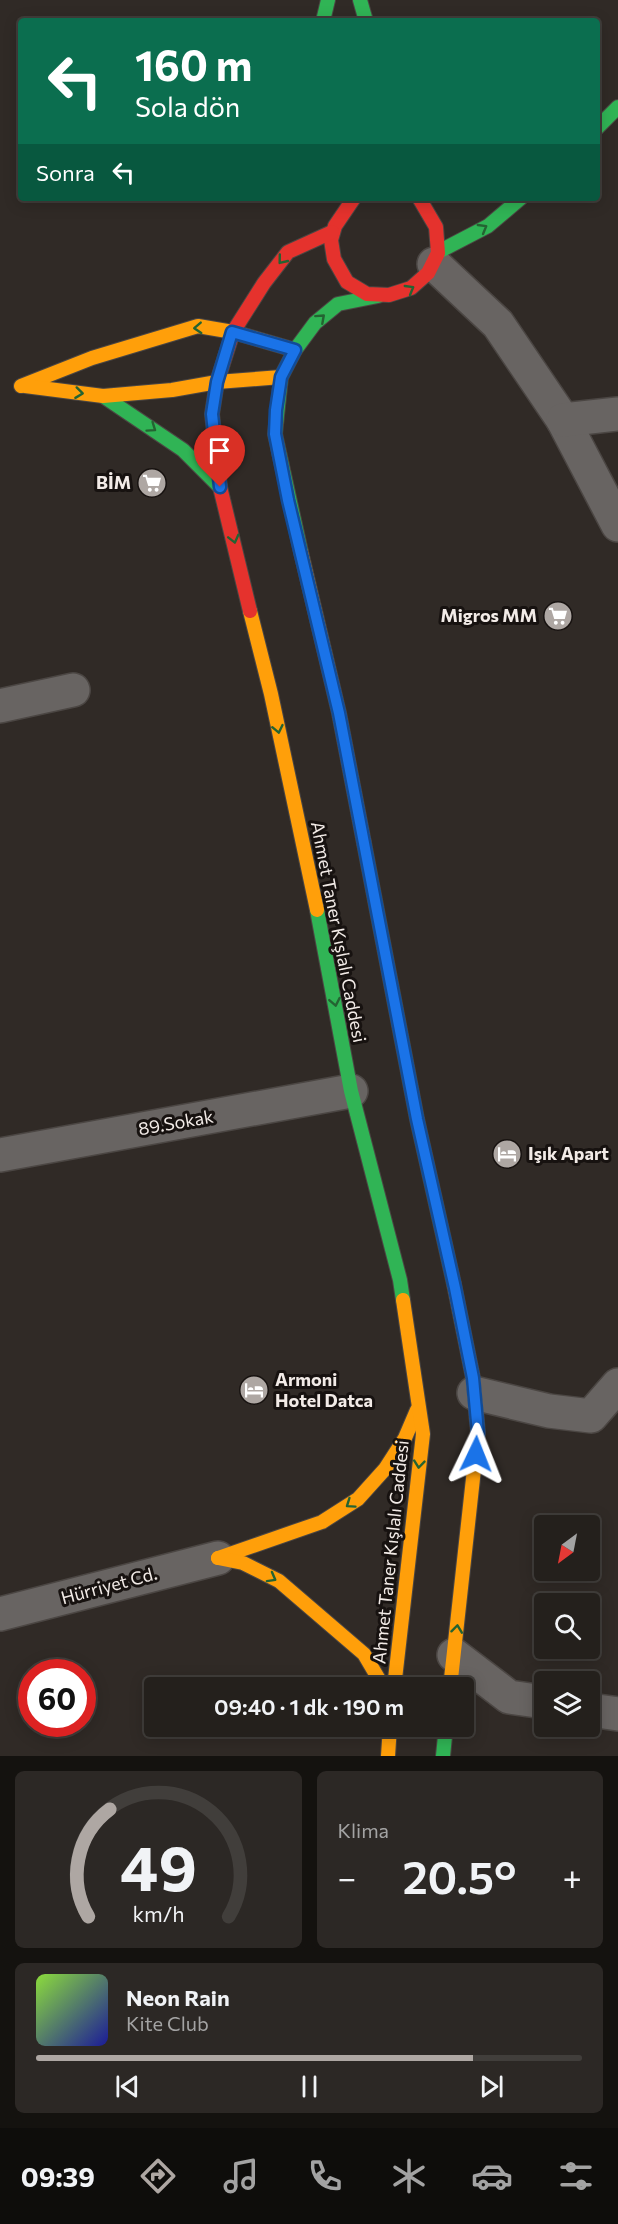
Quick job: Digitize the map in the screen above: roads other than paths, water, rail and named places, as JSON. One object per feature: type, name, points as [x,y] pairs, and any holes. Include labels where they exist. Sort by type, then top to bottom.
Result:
[{"type":"main road","points":[[324,18],[328,0]]},
{"type":"main road","points":[[360,0],[365,18]]},
{"type":"main road","points":[[600,110],[618,105]]},
{"type":"main road","points":[[600,125],[618,105]]},
{"type":"main road","points":[[335,201],[339,215]]},
{"type":"main road","points":[[351,201],[339,215],[332,232],[332,250],[337,267],[347,281],[362,291],[378,296]]},
{"type":"main road","points":[[421,201],[436,230],[437,257]]},
{"type":"main road","points":[[451,1677],[478,1433],[474,1393],[455,1288],[417,1119],[339,713],[288,500],[275,434],[276,410],[281,377],[295,350],[315,323],[338,304],[378,296],[395,296],[411,290],[424,279],[437,257],[488,226],[517,201]]},
{"type":"main road","name":"Ahmet Taner Kışlalı Caddesi","points":[[332,232],[288,252],[264,283],[232,332],[217,382],[212,414],[220,487],[271,694],[326,955],[351,1090],[400,1280],[419,1406],[423,1434],[395,1677]]},
{"type":"main road","points":[[10,389],[92,358],[198,326],[232,332],[295,350]]},
{"type":"main road","points":[[10,389],[103,396],[172,390],[217,382],[281,377]]},
{"type":"main road","points":[[103,396],[183,450],[220,487]]},
{"type":"main road","points":[[218,1557],[322,1522],[358,1499],[390,1461],[405,1438],[419,1406]]},
{"type":"main road","points":[[218,1557],[243,1563],[279,1581],[364,1654],[378,1677]]},
{"type":"main road","points":[[388,1756],[389,1737]]},
{"type":"main road","points":[[443,1756],[445,1737]]},
{"type":"street","points":[[437,257],[498,324],[563,420],[618,525]]},
{"type":"street","points":[[563,420],[618,414]]},
{"type":"street","points":[[0,706],[73,690]]},
{"type":"street","name":"89.Sokak","points":[[0,1155],[351,1090]]},
{"type":"street","points":[[474,1393],[604,1421],[618,1385]]},
{"type":"street","name":"Hürriyet Cd.","points":[[0,1614],[218,1557]]},
{"type":"street","points":[[454,1655],[509,1697],[534,1701]]},
{"type":"street","points":[[600,1711],[618,1714]]},
{"type":"place","name":"BİM","points":[[152,483]]},
{"type":"place","name":"Migros MM","points":[[558,616]]},
{"type":"place","name":"Işık Apart","points":[[507,1154]]},
{"type":"place","name":"Armoni Hotel Datca","points":[[254,1390]]}]
